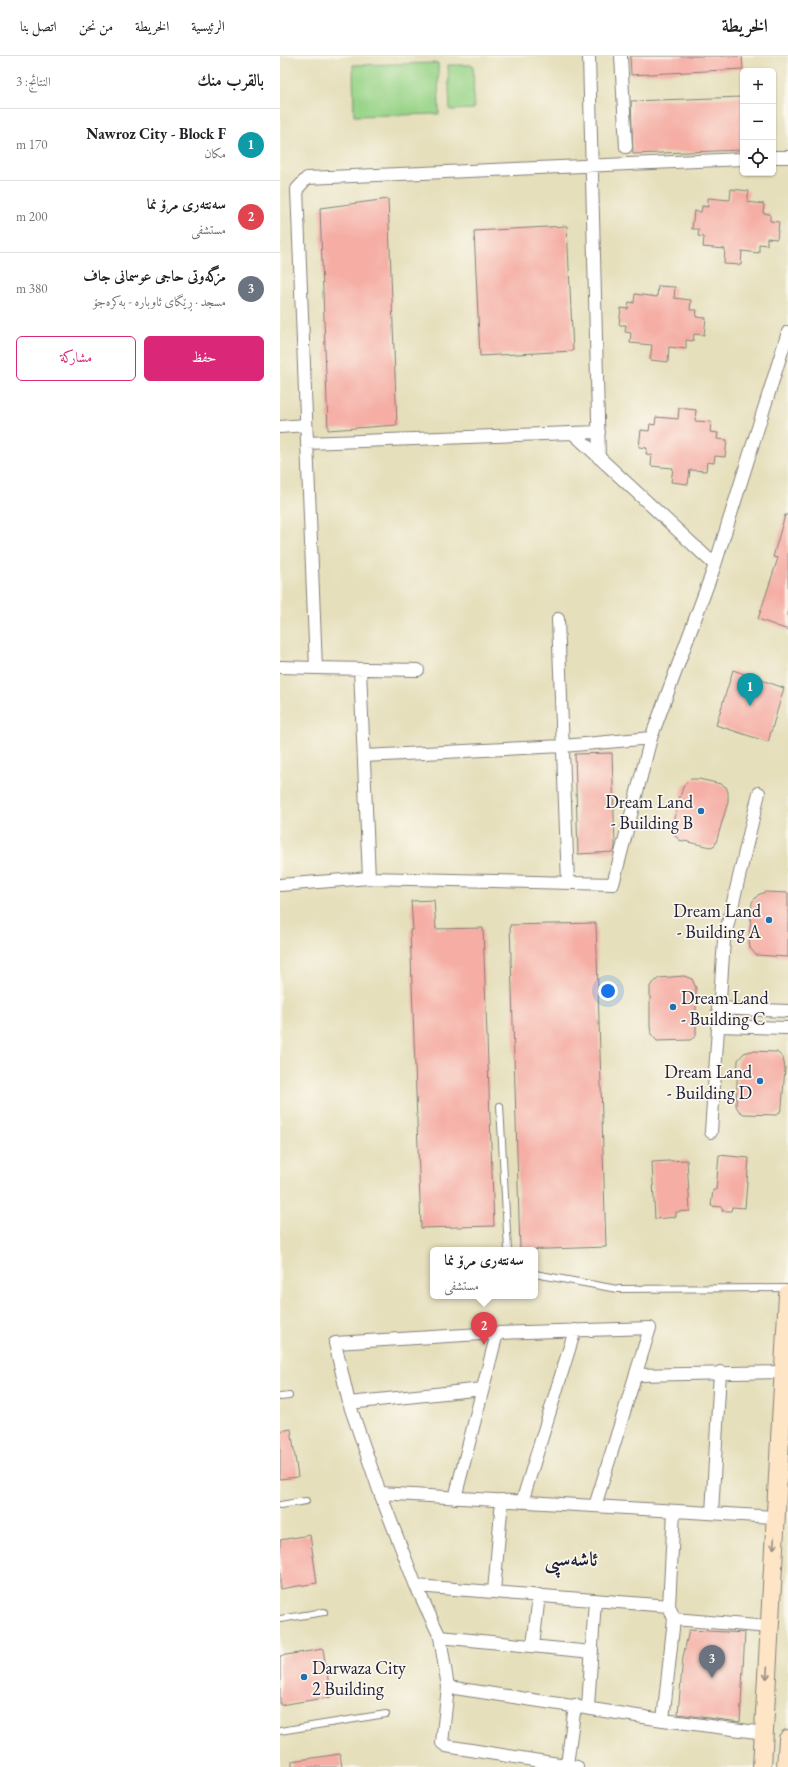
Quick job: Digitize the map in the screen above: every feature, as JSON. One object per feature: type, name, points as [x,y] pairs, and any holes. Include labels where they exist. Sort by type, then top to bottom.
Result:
[{"type":"main road","points":[[762,1767],[788,1299]]},
{"type":"main road","points":[[786,1767],[788,1739]]},
{"type":"street","points":[[589,56],[593,165],[599,458]]},
{"type":"street","points":[[622,56],[626,147]]},
{"type":"street","points":[[776,157],[788,157]]},
{"type":"street","points":[[316,668],[297,189],[307,178],[740,159]]},
{"type":"street","points":[[280,885],[369,878],[613,884],[651,738],[716,565],[788,332]]},
{"type":"street","points":[[280,427],[306,425]]},
{"type":"street","points":[[307,443],[599,432]]},
{"type":"street","points":[[574,434],[716,565]]},
{"type":"street","points":[[558,619],[568,883]]},
{"type":"street","points":[[280,667],[418,670]]},
{"type":"street","points":[[360,669],[369,878]]},
{"type":"street","points":[[364,756],[563,746],[651,738]]},
{"type":"street","points":[[711,1132],[718,1008],[724,940],[759,793]]},
{"type":"street","points":[[718,1008],[788,1011]]},
{"type":"street","points":[[717,1026],[788,1028]]},
{"type":"street","points":[[575,1705],[572,1766],[446,1746],[442,1743],[448,1687],[440,1637],[416,1586],[380,1493],[349,1403],[335,1344],[497,1333],[650,1328],[637,1375],[595,1506]]},
{"type":"street","points":[[522,1502],[574,1330]]},
{"type":"street","points":[[455,1498],[497,1333]]},
{"type":"street","points":[[637,1375],[720,1372],[783,1372]]},
{"type":"street","points":[[712,1513],[720,1372]]},
{"type":"street","points":[[349,1403],[483,1389]]},
{"type":"street","points":[[380,1493],[775,1517]]},
{"type":"street","points":[[494,1591],[502,1500]]},
{"type":"street","points":[[663,1720],[674,1619],[669,1606],[674,1511]]},
{"type":"street","points":[[416,1586],[669,1606]]},
{"type":"street","points":[[533,1646],[538,1595]]},
{"type":"street","points":[[588,1708],[595,1600]]},
{"type":"street","points":[[674,1619],[770,1627]]},
{"type":"street","points":[[440,1637],[592,1652]]},
{"type":"street","points":[[448,1687],[575,1705],[663,1720],[764,1733]]},
{"type":"lane","points":[[500,1106],[508,1247]]},
{"type":"lane","points":[[538,1275],[617,1288],[788,1299]]},
{"type":"lane","points":[[280,1397],[289,1396]]},
{"type":"lane","points":[[280,1505],[306,1501]]},
{"type":"lane","points":[[280,1619],[324,1612]]},
{"type":"lane","points":[[280,1731],[386,1714]]},
{"type":"green space","points":[[438,63],[439,114],[354,116],[353,65]]},
{"type":"green space","points":[[448,65],[473,65],[474,109],[450,110]]},
{"type":"building","points":[[630,56],[742,56],[743,68],[740,69],[631,75]]},
{"type":"building","points":[[740,97],[740,150],[633,154],[631,101]]},
{"type":"building","points":[[731,189],[749,191],[747,202],[764,204],[763,213],[770,214],[770,221],[779,222],[777,239],[767,238],[767,245],[759,244],[759,253],[742,251],[741,265],[724,264],[725,249],[703,247],[704,237],[698,236],[699,229],[692,229],[694,211],[701,212],[702,206],[708,207],[708,198],[730,200]]},
{"type":"building","points":[[388,199],[397,425],[328,430],[320,208]]},
{"type":"building","points":[[567,226],[573,351],[480,356],[474,231]]},
{"type":"building","points":[[658,286],[675,287],[674,298],[691,300],[690,310],[697,310],[696,317],[706,318],[704,335],[694,334],[693,341],[686,340],[686,349],[669,347],[668,362],[650,360],[652,345],[630,343],[631,333],[625,332],[626,325],[619,325],[621,308],[628,309],[629,302],[634,303],[635,294],[657,297]]},
{"type":"building","points":[[679,408],[696,410],[695,421],[711,422],[710,432],[718,433],[717,439],[727,440],[725,457],[715,456],[714,463],[707,462],[706,471],[690,470],[688,484],[671,482],[673,468],[651,466],[652,455],[646,454],[647,448],[639,447],[641,430],[649,431],[650,424],[655,425],[656,417],[678,419]]},
{"type":"building","points":[[785,515],[788,515],[788,630],[758,619],[778,558],[773,557]]},
{"type":"building","points":[[733,670],[784,688],[768,742],[716,725]]},
{"type":"building","points":[[612,753],[614,852],[578,854],[575,754]]},
{"type":"building","name":"Dream Land - Building B","points":[[691,779],[699,779],[721,784],[726,787],[728,792],[728,802],[717,839],[715,845],[711,847],[679,840],[673,833],[673,822],[683,787]]},
{"type":"building","name":"Dream Land - Building A","points":[[765,892],[788,893],[788,957],[756,955],[750,948],[749,940],[752,902],[758,895]]},
{"type":"building","points":[[434,900],[436,929],[483,928],[494,1226],[421,1228],[410,930],[413,930],[411,901]]},
{"type":"building","points":[[596,923],[606,1247],[538,1249],[538,1247],[520,1247],[510,925]]},
{"type":"building","name":"Dream Land - Building C","points":[[684,976],[692,979],[696,988],[696,1036],[690,1040],[657,1041],[651,1034],[650,986],[659,978]]},
{"type":"building","name":"Dream Land - Building D","points":[[751,1051],[777,1052],[783,1058],[785,1068],[782,1106],[777,1115],[744,1114],[739,1111],[736,1106],[738,1060],[744,1053]]},
{"type":"building","points":[[719,1155],[749,1158],[745,1208],[732,1207],[731,1211],[722,1211],[722,1207],[711,1206],[713,1190],[716,1190]]},
{"type":"building","points":[[687,1160],[690,1211],[676,1212],[676,1217],[655,1219],[652,1162]]},
{"type":"building","points":[[291,1429],[298,1477],[280,1479],[280,1431]]},
{"type":"building","points":[[310,1535],[317,1583],[280,1589],[280,1540]]},
{"type":"building","points":[[689,1630],[745,1633],[740,1722],[678,1714],[683,1657]]},
{"type":"building","name":"Darwaza City 2 Building","points":[[323,1649],[331,1697],[280,1705],[280,1656]]},
{"type":"building","points":[[340,1754],[342,1767],[292,1767],[292,1761]]},
{"type":"place","name":"Nawroz City - Block F","points":[[750,706]]},
{"type":"place","name":"Dream Land - Building B","points":[[701,811]]},
{"type":"place","name":"Dream Land - Building A","points":[[769,920]]},
{"type":"place","name":"Dream Land - Building C","points":[[673,1007]]},
{"type":"place","name":"Dream Land - Building D","points":[[760,1081]]},
{"type":"place","name":"سەنتەرى مرۆ نما","points":[[484,1345]]},
{"type":"place","name":"Darwaza City 2 Building","points":[[304,1677]]},
{"type":"place","name":"مزگەوتی حاجی عوسمانی جاف","points":[[712,1678]]},
{"type":"district","name":"ئاشەسپی","points":[[571,1559]]}]
